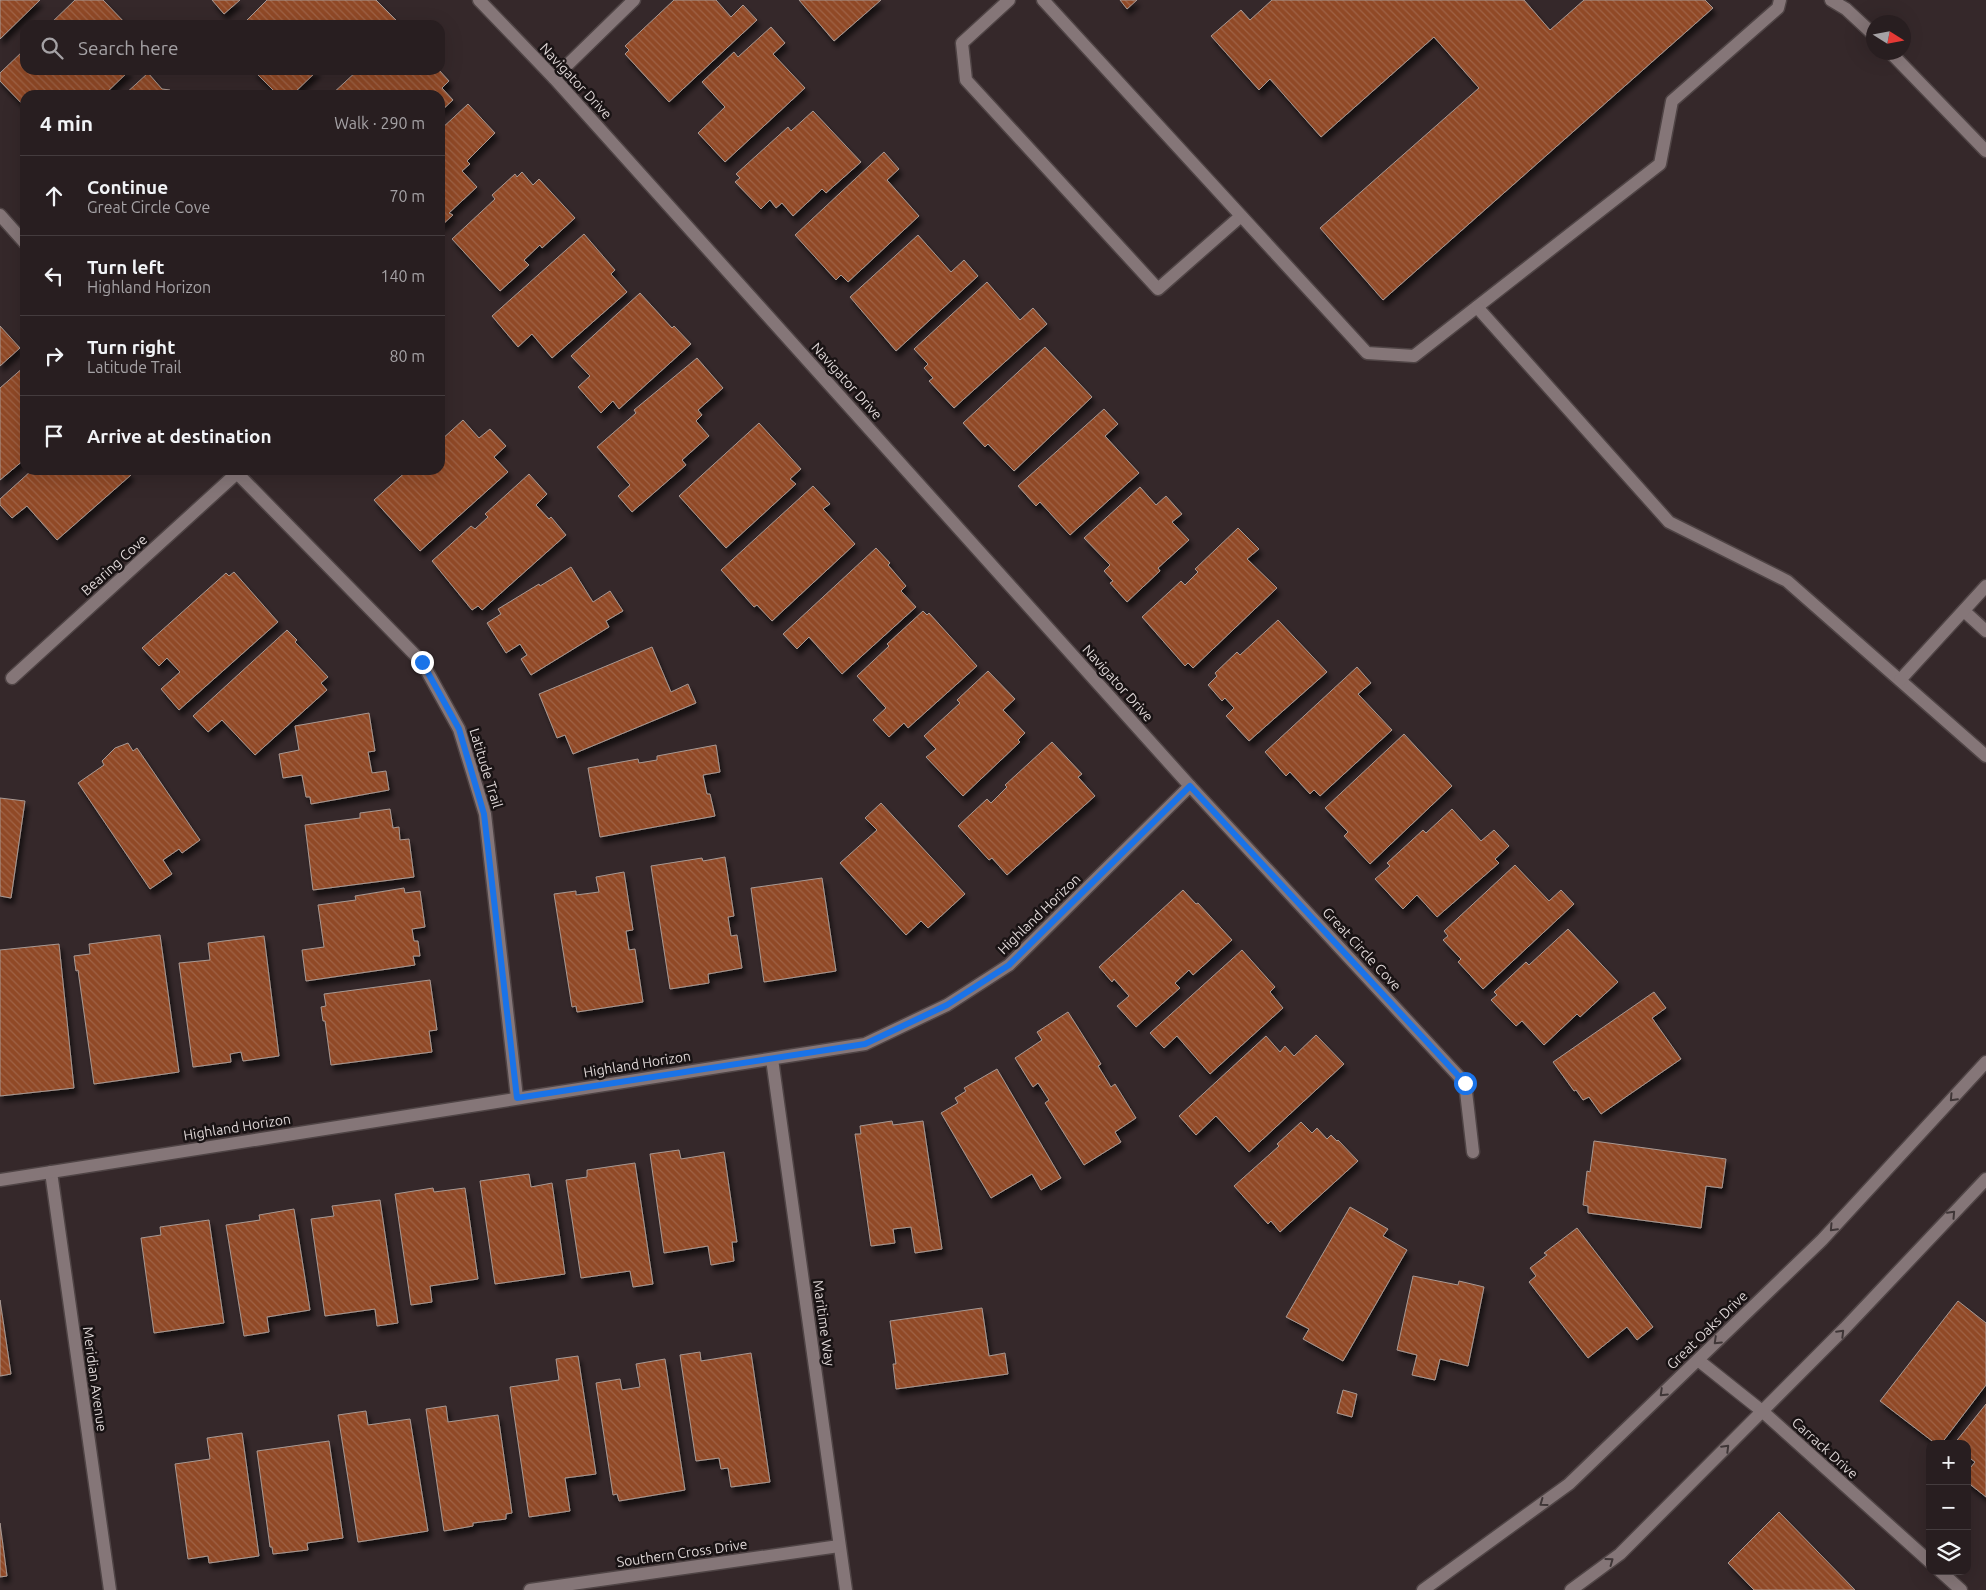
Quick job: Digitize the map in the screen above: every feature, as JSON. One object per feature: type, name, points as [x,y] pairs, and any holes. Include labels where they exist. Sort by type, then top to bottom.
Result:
[{"type":"street","name":"Navigator Drive","points":[[479,0],[554,78],[1190,786]]},
{"type":"street","points":[[554,78],[634,0]]},
{"type":"street","points":[[1009,0],[962,43],[966,80],[1158,289],[1241,216]]},
{"type":"street","points":[[1043,0],[1367,353],[1414,356],[1660,164],[1672,102],[1778,8],[1780,0]]},
{"type":"street","points":[[1831,0],[1846,10],[1866,28]]},
{"type":"street","points":[[1898,60],[1986,150]]},
{"type":"street","points":[[0,216],[20,238]]},
{"type":"street","points":[[1477,307],[1669,522],[1787,581],[1986,756]]},
{"type":"street","name":"Bearing Cove","points":[[12,678],[233,475]]},
{"type":"street","name":"Latitude Trail","points":[[239,475],[422,662],[459,729],[484,814],[517,1098]]},
{"type":"street","points":[[1900,680],[1986,586]]},
{"type":"street","points":[[1964,610],[1986,631]]},
{"type":"street","name":"Highland Horizon","points":[[0,1180],[865,1044],[947,1005],[1009,965],[1190,786]]},
{"type":"street","name":"Great Circle Cove","points":[[1190,786],[1465,1083],[1472,1152]]},
{"type":"street","name":"Maritime Way","points":[[772,1059],[846,1590]]},
{"type":"street","name":"Great Oaks Drive","points":[[1423,1590],[1569,1484],[1822,1240],[1986,1062]]},
{"type":"street","name":"Meridian Avenue","points":[[51,1172],[110,1590]]},
{"type":"street","points":[[1571,1590],[1620,1554],[1845,1328],[1986,1179]]},
{"type":"street","name":"Carrack Drive","points":[[1698,1360],[1762,1411],[1926,1558]]},
{"type":"street","name":"Southern Cross Drive","points":[[530,1590],[839,1546]]},
{"type":"street","points":[[1944,1575],[1961,1590]]},
{"type":"building","points":[[0,0],[40,0],[0,39]]},
{"type":"building","points":[[75,0],[103,0],[122,20],[54,20]]},
{"type":"building","points":[[212,0],[240,0],[224,14]]},
{"type":"building","points":[[267,0],[376,0],[396,20],[247,20]]},
{"type":"building","points":[[674,0],[716,0],[731,17],[743,5],[757,20],[669,102],[625,54],[629,50],[625,46]]},
{"type":"building","points":[[799,0],[881,0],[834,41]]},
{"type":"building","points":[[1120,0],[1137,0],[1127,9]]},
{"type":"building","points":[[1272,0],[1524,0],[1550,30],[1584,0],[1705,0],[1713,8],[1383,300],[1320,228],[1479,88],[1434,37],[1321,137],[1270,79],[1259,90],[1211,36],[1241,10],[1250,20]]},
{"type":"building","points":[[771,27],[785,43],[773,54],[805,88],[725,162],[698,133],[725,107],[702,82],[734,52],[738,57]]},
{"type":"building","points":[[20,54],[20,75],[125,75],[109,90],[20,90],[20,102],[0,81],[0,73]]},
{"type":"building","points":[[146,75],[150,75],[162,89],[170,90],[129,90]]},
{"type":"building","points":[[258,75],[313,75],[297,90],[273,90]]},
{"type":"building","points":[[353,75],[444,75],[449,81],[442,88],[444,90],[336,90]]},
{"type":"building","points":[[445,91],[453,100],[445,107]]},
{"type":"building","points":[[468,104],[495,133],[467,161],[470,164],[462,171],[477,187],[449,213],[453,215],[445,222],[445,125]]},
{"type":"building","points":[[813,111],[861,162],[826,193],[822,189],[793,216],[782,203],[776,208],[770,200],[761,209],[735,182],[740,178],[736,174],[788,127],[791,131]]},
{"type":"building","points":[[884,152],[899,169],[887,180],[919,216],[848,282],[841,275],[836,280],[795,235]]},
{"type":"building","points":[[522,172],[533,185],[539,179],[575,218],[542,248],[540,245],[524,260],[529,265],[500,291],[452,239],[495,199],[492,195],[515,174],[517,177]]},
{"type":"building","points":[[584,234],[615,270],[611,274],[627,292],[552,358],[532,334],[518,347],[492,316]]},
{"type":"building","points":[[918,235],[951,272],[964,260],[978,276],[896,351],[850,297]]},
{"type":"building","points":[[987,282],[1020,320],[1033,308],[1047,324],[954,408],[929,381],[933,378],[924,368],[928,364],[914,349]]},
{"type":"building","points":[[640,293],[672,328],[674,326],[691,344],[619,409],[613,401],[601,413],[578,387],[590,376],[571,356]]},
{"type":"building","points":[[0,326],[20,348],[0,366]]},
{"type":"building","points":[[1045,347],[1092,397],[1014,471],[988,444],[985,447],[963,423]]},
{"type":"building","points":[[697,358],[723,388],[698,410],[702,415],[696,421],[709,436],[682,460],[686,465],[632,512],[618,496],[630,485],[597,447],[636,413],[634,410]]},
{"type":"building","points":[[20,370],[20,463],[0,480],[0,388]]},
{"type":"building","points":[[1104,409],[1118,424],[1105,436],[1139,473],[1070,535],[1040,502],[1036,506],[1018,486]]},
{"type":"building","points":[[463,420],[479,438],[490,429],[506,446],[494,457],[508,472],[420,551],[374,500],[402,475],[445,475],[445,436]]},
{"type":"building","points":[[759,423],[801,469],[790,479],[796,484],[726,548],[679,496]]},
{"type":"building","points":[[529,474],[547,494],[536,505],[549,519],[551,517],[566,535],[482,610],[478,606],[472,610],[432,561],[471,526],[475,529],[488,517],[485,514]]},
{"type":"building","points":[[26,475],[131,475],[57,540],[27,506],[12,518],[0,505],[0,499]]},
{"type":"building","points":[[813,486],[830,504],[823,509],[855,544],[772,621],[757,605],[754,607],[721,570]]},
{"type":"building","points":[[1140,487],[1156,505],[1166,496],[1182,514],[1172,522],[1189,540],[1158,568],[1160,571],[1127,602],[1110,583],[1113,581],[1104,571],[1110,565],[1084,538]]},
{"type":"building","points":[[1238,528],[1259,549],[1247,559],[1277,588],[1193,668],[1188,663],[1185,666],[1142,617],[1181,581],[1185,585],[1198,572],[1195,569]]},
{"type":"building","points":[[876,548],[890,563],[888,565],[906,586],[901,591],[916,607],[842,674],[809,637],[797,649],[783,634]]},
{"type":"building","points":[[571,567],[593,602],[610,591],[623,611],[606,621],[609,627],[531,675],[521,659],[527,655],[520,644],[506,653],[487,623],[501,614],[498,609]]},
{"type":"building","points":[[234,572],[278,622],[179,710],[161,689],[180,672],[167,658],[159,666],[142,648],[226,573],[229,576]]},
{"type":"building","points":[[923,611],[927,615],[929,613],[977,666],[908,728],[904,723],[889,737],[873,720],[886,708],[857,676],[889,646],[887,644]]},
{"type":"building","points":[[1278,620],[1327,672],[1249,741],[1226,716],[1234,708],[1225,698],[1222,701],[1208,685],[1217,676],[1215,673],[1237,652],[1240,655]]},
{"type":"building","points":[[287,630],[297,640],[295,642],[328,677],[321,683],[327,690],[255,755],[222,720],[208,732],[193,716]]},
{"type":"building","points":[[652,647],[671,692],[688,684],[696,703],[573,754],[565,735],[557,738],[539,694]]},
{"type":"building","points":[[1357,667],[1371,683],[1358,694],[1392,730],[1320,796],[1314,790],[1310,794],[1290,772],[1286,776],[1265,752]]},
{"type":"building","points":[[988,671],[1015,699],[1003,710],[1025,733],[1018,740],[1020,742],[963,796],[926,757],[936,749],[924,736],[960,703],[957,700]]},
{"type":"building","points":[[369,713],[375,751],[368,752],[372,773],[386,771],[389,790],[311,804],[310,797],[306,797],[302,775],[283,778],[279,754],[299,750],[295,726]]},
{"type":"building","points":[[1404,734],[1452,786],[1370,864],[1344,836],[1348,832],[1325,808]]},
{"type":"building","points":[[1052,742],[1082,774],[1078,777],[1095,796],[1007,875],[992,858],[989,860],[958,826],[987,799],[991,803],[1007,787],[1005,785]]},
{"type":"building","points":[[128,743],[133,751],[137,748],[200,840],[182,853],[179,849],[163,860],[172,874],[150,889],[78,783],[104,765],[102,761],[115,748]]},
{"type":"building","points":[[716,745],[720,772],[703,775],[715,816],[600,837],[588,768],[638,759],[639,763],[657,760],[657,756]]},
{"type":"building","points":[[0,798],[25,801],[11,898],[0,896]]},
{"type":"building","points":[[881,803],[965,894],[928,928],[921,921],[906,935],[840,863],[877,830],[865,818]]},
{"type":"building","points":[[390,809],[393,828],[399,827],[400,840],[409,839],[414,877],[313,890],[305,825],[360,818],[360,813]]},
{"type":"building","points":[[1452,809],[1481,841],[1494,830],[1509,846],[1495,859],[1499,863],[1437,917],[1417,895],[1403,909],[1375,879],[1390,866],[1387,863],[1423,830],[1426,833]]},
{"type":"building","points":[[725,857],[734,916],[728,917],[731,936],[737,935],[742,968],[708,974],[709,983],[670,989],[651,866],[702,858],[703,861]]},
{"type":"building","points":[[1515,865],[1549,901],[1561,890],[1574,904],[1483,989],[1458,962],[1461,959],[1443,940],[1448,936],[1444,931]]},
{"type":"building","points":[[624,872],[633,930],[626,931],[629,950],[635,949],[643,1002],[577,1012],[576,1006],[572,1007],[554,894],[576,891],[576,895],[599,892],[596,877]]},
{"type":"building","points":[[822,878],[836,971],[764,982],[751,888]]},
{"type":"building","points":[[404,888],[405,893],[420,891],[425,927],[412,929],[414,941],[418,941],[420,956],[413,956],[415,965],[306,981],[302,950],[324,947],[318,905],[356,900],[355,896]]},
{"type":"building","points":[[1183,890],[1196,904],[1198,903],[1232,940],[1193,975],[1189,970],[1175,983],[1180,988],[1136,1027],[1117,1006],[1129,996],[1114,979],[1112,982],[1099,967]]},
{"type":"building","points":[[1568,929],[1618,982],[1580,1017],[1577,1014],[1544,1045],[1522,1021],[1516,1026],[1491,1000],[1497,995],[1494,992],[1526,962],[1529,965]]},
{"type":"building","points":[[160,935],[179,1072],[94,1084],[78,970],[76,971],[74,956],[90,954],[89,944]]},
{"type":"building","points":[[264,936],[279,1056],[243,1061],[241,1052],[230,1054],[231,1062],[193,1067],[179,963],[210,960],[208,943]]},
{"type":"building","points":[[59,944],[74,1088],[0,1096],[0,950]]},
{"type":"building","points":[[1242,950],[1275,987],[1270,992],[1283,1008],[1210,1074],[1177,1036],[1164,1048],[1150,1033]]},
{"type":"building","points":[[430,980],[437,1030],[429,1031],[432,1052],[331,1065],[325,1021],[323,1021],[321,1007],[326,1006],[324,994]]},
{"type":"building","points":[[1654,992],[1666,1008],[1652,1018],[1681,1059],[1601,1114],[1589,1097],[1583,1100],[1576,1090],[1574,1091],[1553,1062]]},
{"type":"building","points":[[1068,1012],[1101,1064],[1098,1066],[1111,1087],[1115,1084],[1136,1118],[1115,1132],[1121,1142],[1084,1165],[1045,1103],[1049,1100],[1038,1083],[1033,1087],[1015,1058],[1042,1040],[1037,1032]]},
{"type":"building","points":[[1316,1035],[1344,1064],[1249,1152],[1216,1116],[1196,1135],[1179,1116],[1266,1036],[1280,1052],[1285,1046],[1294,1056]]},
{"type":"building","points":[[997,1069],[1061,1178],[1041,1190],[1032,1174],[991,1198],[941,1113],[958,1103],[955,1098],[966,1091],[964,1088]]},
{"type":"building","points":[[892,1121],[893,1125],[923,1121],[942,1249],[915,1253],[911,1227],[893,1229],[895,1243],[871,1246],[855,1134],[861,1134],[860,1126]]},
{"type":"building","points":[[1301,1122],[1312,1133],[1317,1128],[1327,1139],[1331,1135],[1358,1161],[1280,1232],[1271,1221],[1268,1224],[1234,1186],[1279,1146],[1277,1144]]},
{"type":"building","points":[[1594,1141],[1726,1159],[1722,1188],[1706,1186],[1701,1228],[1588,1213],[1588,1206],[1583,1205],[1587,1171],[1590,1172]]},
{"type":"building","points":[[679,1150],[681,1159],[724,1152],[737,1242],[732,1242],[734,1261],[711,1265],[708,1246],[664,1253],[650,1154]]},
{"type":"building","points":[[635,1163],[653,1284],[633,1287],[630,1271],[581,1278],[566,1180],[587,1177],[587,1170]]},
{"type":"building","points":[[529,1174],[531,1187],[552,1183],[565,1274],[495,1284],[480,1181]]},
{"type":"building","points":[[433,1188],[434,1192],[465,1188],[478,1279],[430,1286],[432,1302],[411,1305],[395,1194]]},
{"type":"building","points":[[380,1200],[398,1323],[377,1326],[375,1309],[325,1316],[311,1219],[334,1216],[332,1206]]},
{"type":"building","points":[[1350,1207],[1388,1229],[1383,1236],[1407,1250],[1343,1361],[1303,1339],[1309,1329],[1286,1317]]},
{"type":"building","points":[[294,1209],[310,1310],[267,1317],[269,1332],[244,1336],[226,1225],[260,1220],[259,1215]]},
{"type":"building","points":[[209,1220],[224,1323],[154,1333],[141,1238],[161,1235],[160,1227]]},
{"type":"building","points":[[1577,1228],[1653,1327],[1637,1340],[1627,1327],[1588,1358],[1529,1282],[1536,1276],[1530,1268],[1547,1255],[1544,1253]]},
{"type":"building","points":[[1413,1276],[1458,1285],[1459,1281],[1484,1287],[1468,1366],[1440,1359],[1435,1380],[1412,1375],[1417,1355],[1397,1350]]},
{"type":"building","points":[[0,1300],[11,1374],[0,1376]]},
{"type":"building","points":[[1958,1301],[1986,1323],[1986,1385],[1944,1440],[1931,1440],[1880,1401]]},
{"type":"building","points":[[982,1308],[989,1356],[1005,1353],[1008,1374],[896,1389],[893,1364],[896,1364],[890,1321]]},
{"type":"building","points":[[700,1352],[701,1361],[751,1353],[770,1482],[731,1487],[728,1468],[721,1469],[719,1458],[696,1461],[680,1355]]},
{"type":"building","points":[[578,1356],[596,1474],[565,1478],[570,1511],[529,1517],[510,1387],[559,1380],[556,1359]]},
{"type":"building","points":[[665,1359],[685,1490],[619,1501],[617,1494],[613,1495],[596,1383],[620,1379],[622,1390],[640,1387],[636,1364]]},
{"type":"building","points":[[1343,1390],[1357,1394],[1352,1417],[1337,1413]]},
{"type":"building","points":[[1986,1404],[1986,1497],[1971,1485],[1971,1467],[1975,1462],[1971,1459],[1971,1440],[1957,1440]]},
{"type":"building","points":[[446,1406],[448,1422],[498,1415],[512,1513],[506,1514],[506,1519],[473,1523],[473,1526],[444,1531],[426,1409]]},
{"type":"building","points":[[366,1411],[368,1425],[410,1419],[428,1531],[358,1542],[338,1415]]},
{"type":"building","points":[[242,1433],[259,1556],[209,1563],[208,1556],[188,1559],[175,1464],[210,1459],[207,1438]]},
{"type":"building","points":[[329,1441],[343,1538],[307,1543],[308,1550],[273,1554],[272,1547],[270,1547],[257,1451]]},
{"type":"building","points":[[1779,1512],[1855,1590],[1754,1590],[1728,1563]]},
{"type":"building","points":[[0,1523],[7,1576],[0,1577]]},
{"type":"route","points":[[422,662],[459,729],[484,814],[517,1098],[865,1044],[947,1005],[1009,965],[1190,786],[1465,1083]]}]
